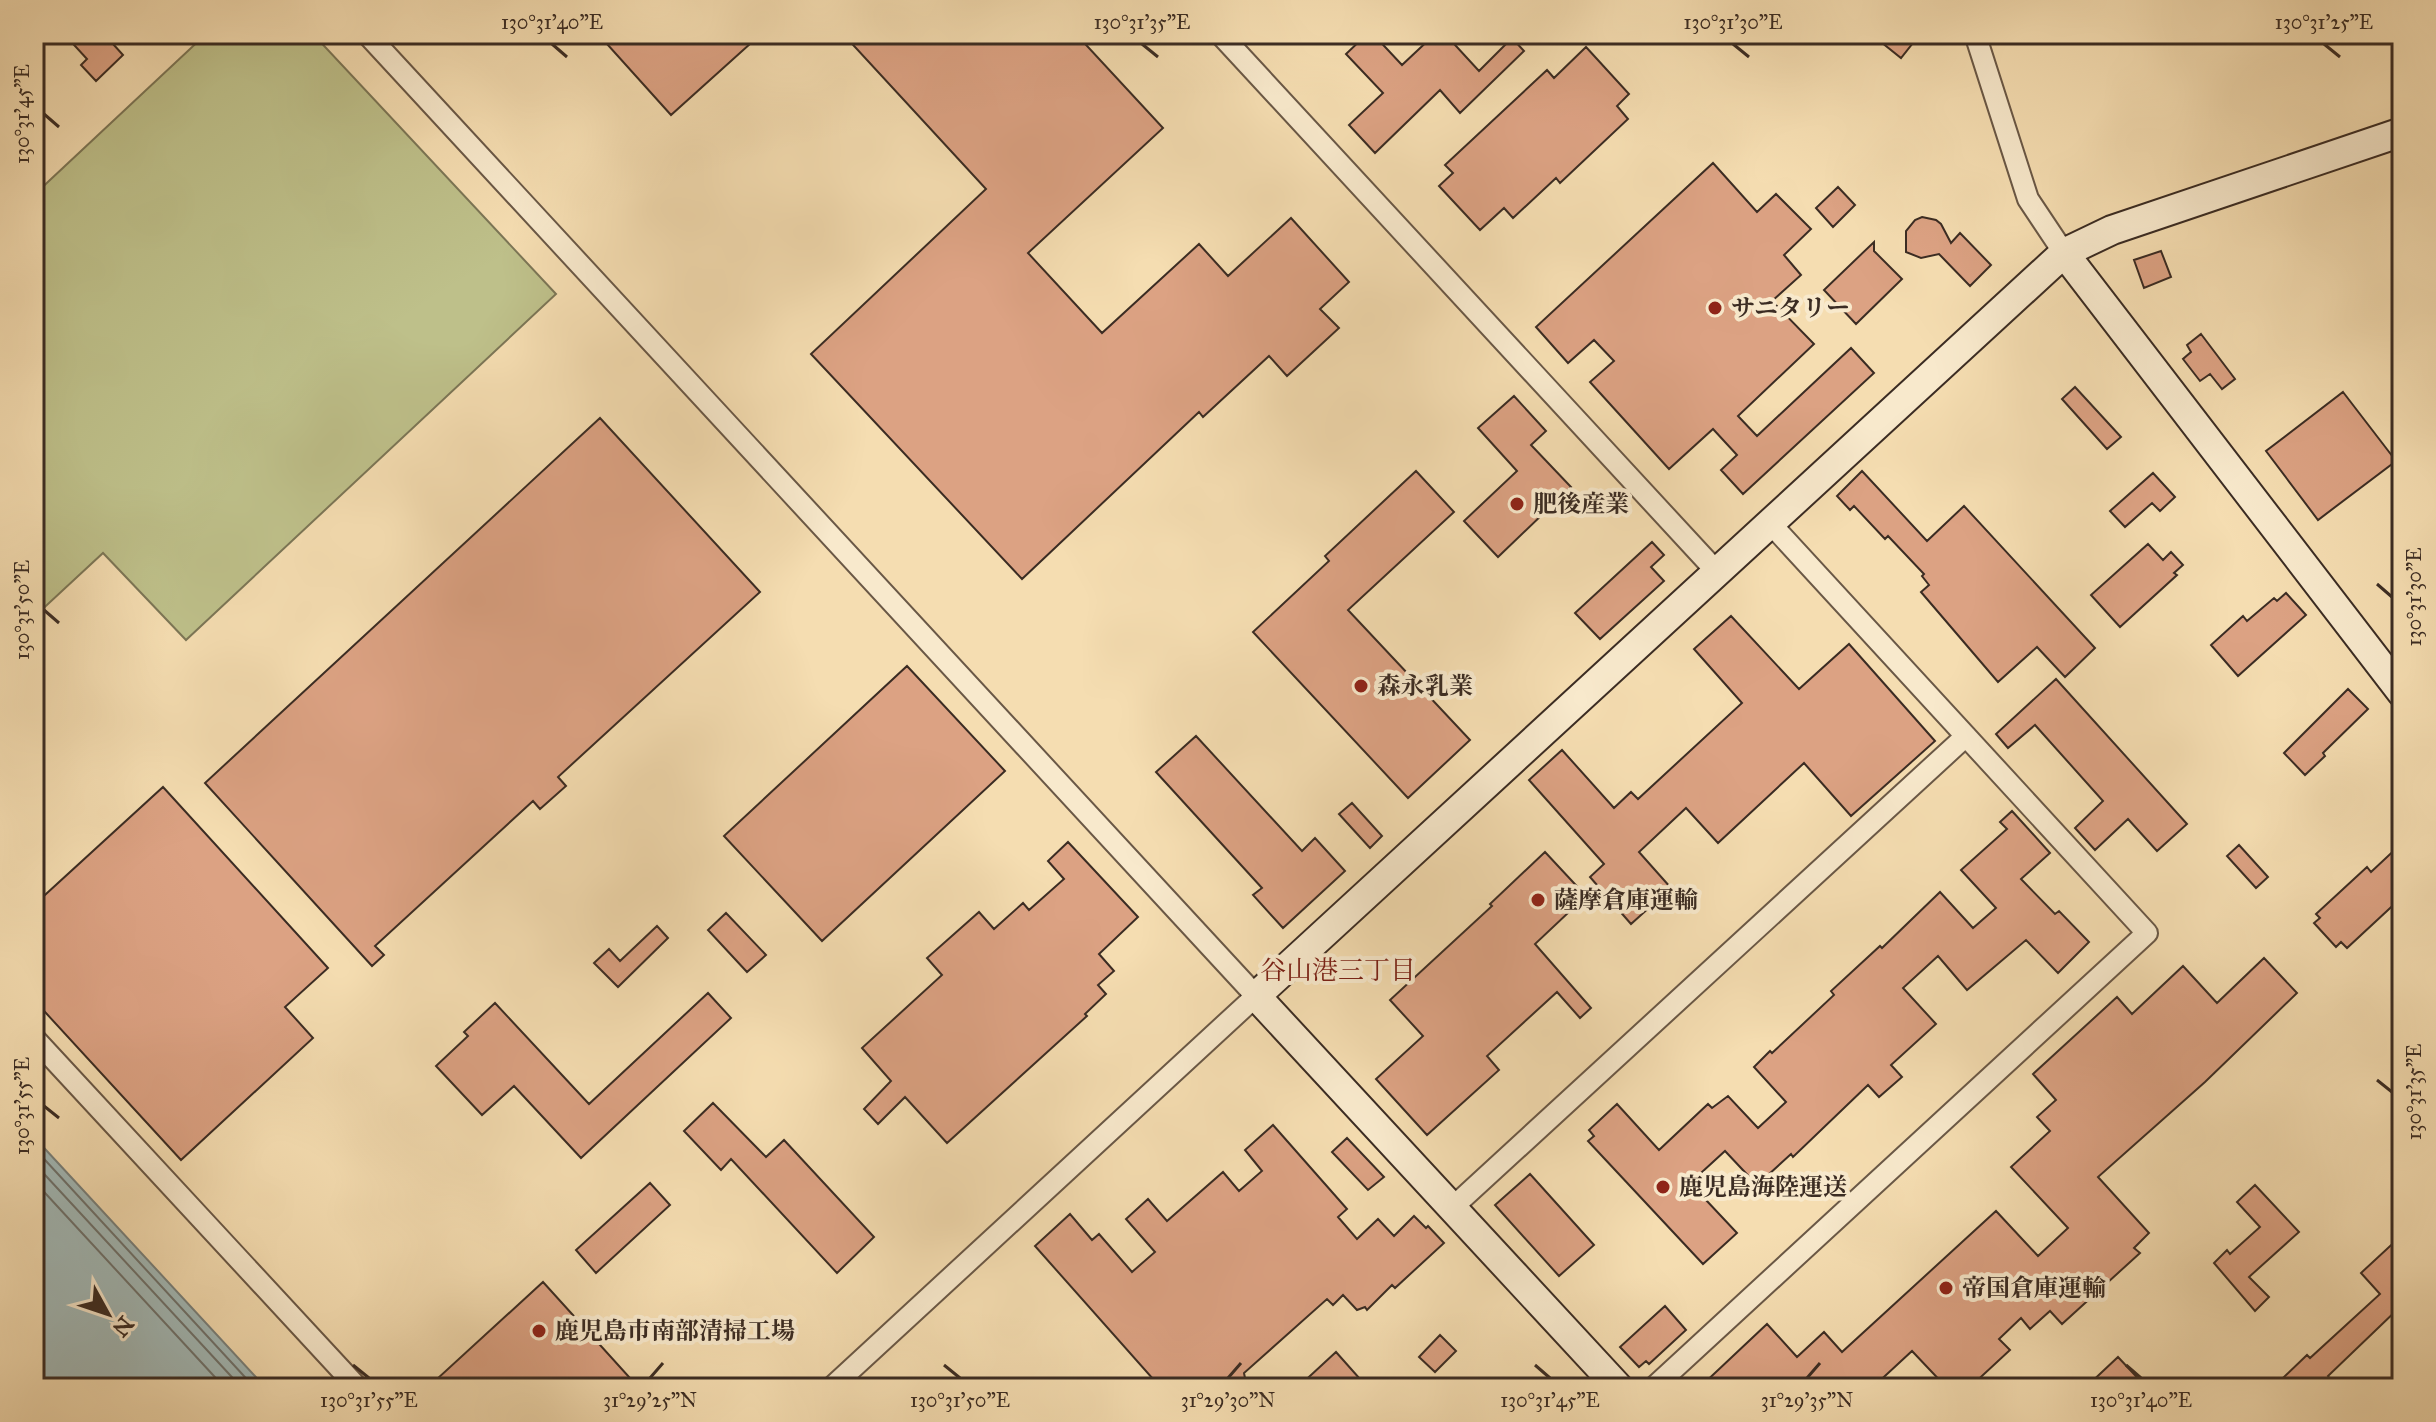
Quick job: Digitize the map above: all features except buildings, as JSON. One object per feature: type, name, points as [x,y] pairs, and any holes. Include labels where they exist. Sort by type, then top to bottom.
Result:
[{"type":"street","points":[[367,34],[1619,1388]]},
{"type":"street","points":[[1220,34],[1717,572]]},
{"type":"street","points":[[1975,34],[2028,199],[2064,253],[2402,693]]},
{"type":"street","points":[[831,1388],[2064,253],[2112,230],[2402,132]]},
{"type":"street","points":[[1653,1388],[2147,933],[1770,523]]},
{"type":"street","points":[[1452,1208],[1966,736]]},
{"type":"street","points":[[34,1038],[358,1388]]},
{"type":"green space","points":[[206,34],[313,34],[556,294],[186,640],[103,553],[34,617],[34,195]]},
{"type":"water","points":[[34,1137],[266,1388],[34,1388]]},
{"type":"place","name":"サニタリー","points":[[1715,308]]},
{"type":"place","name":"肥後産業","points":[[1517,504]]},
{"type":"place","name":"森永乳業","points":[[1361,686]]},
{"type":"place","name":"薩摩倉庫運輸","points":[[1538,900]]},
{"type":"place","name":"鹿児島海陸運送","points":[[1663,1187]]},
{"type":"place","name":"帝国倉庫運輸","points":[[1946,1288]]},
{"type":"place","name":"鹿児島市南部清掃工場","points":[[539,1331]]},
{"type":"district","name":"谷山港三丁目","points":[[1338,970]]}]
